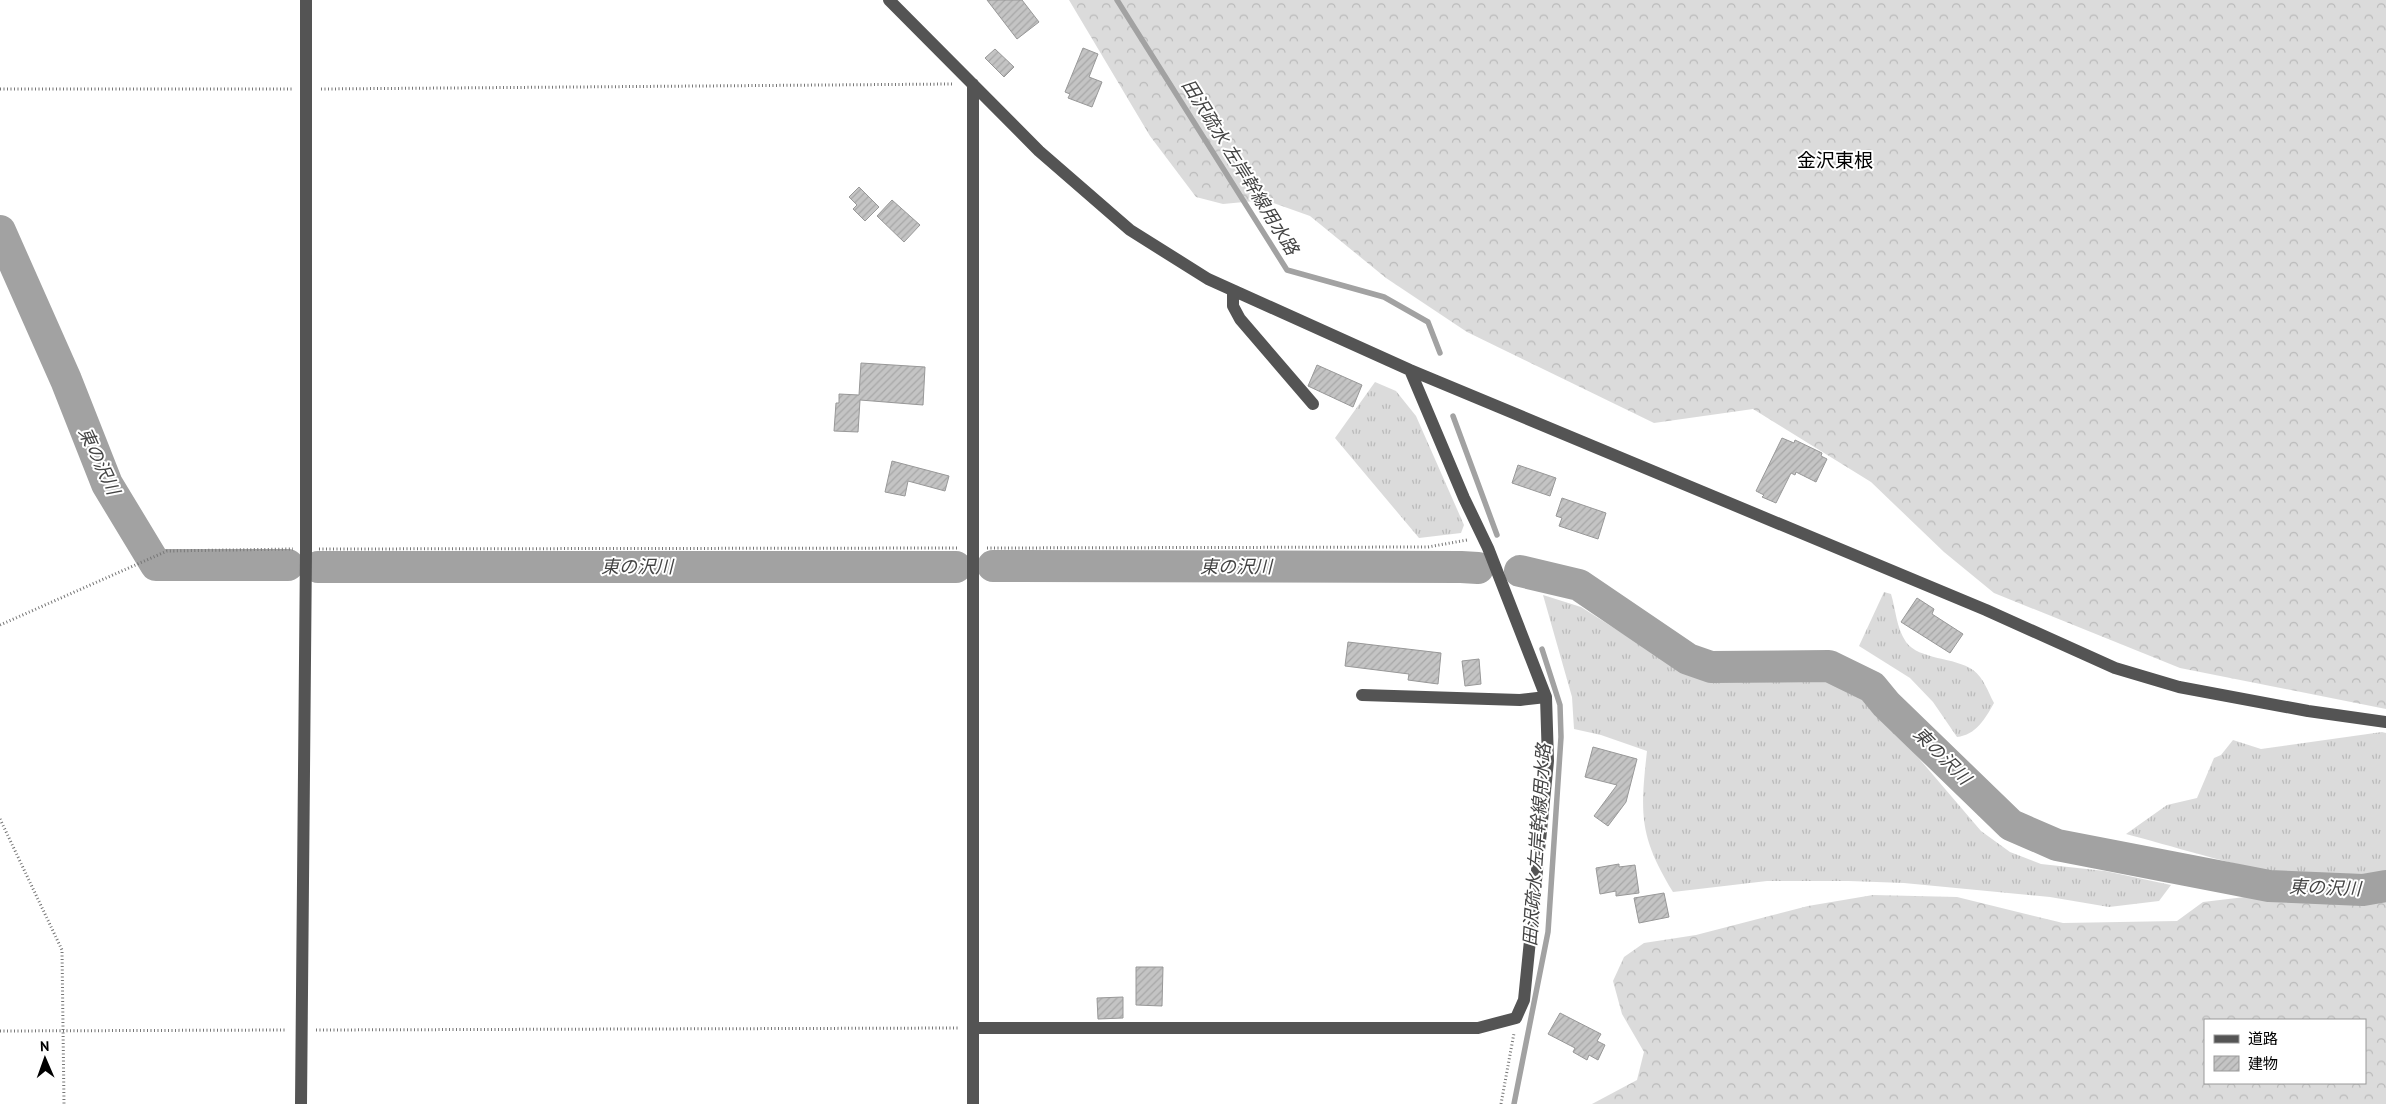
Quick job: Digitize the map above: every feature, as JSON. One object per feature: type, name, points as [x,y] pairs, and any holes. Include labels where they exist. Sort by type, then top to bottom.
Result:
[{"type":"street","points":[[301,1104],[306,549],[306,0]]},
{"type":"street","points":[[888,0],[1039,151],[1130,230],[1208,279],[1410,370],[1959,599],[2115,668],[2179,687],[2308,711],[2386,722]]},
{"type":"street","points":[[973,84],[973,1104]]},
{"type":"street","points":[[1233,290],[1233,306],[1240,318],[1313,404]]},
{"type":"street","points":[[972,1028],[1478,1028],[1516,1018],[1524,1000],[1548,762],[1546,698],[1483,537],[1410,370]]},
{"type":"street","points":[[1362,695],[1520,700],[1546,698]]},
{"type":"path","points":[[0,89],[307,89],[973,84]]},
{"type":"path","points":[[0,626],[167,551],[306,549],[1428,547],[1483,537]]},
{"type":"path","points":[[0,819],[62,950],[64,1104]]},
{"type":"path","points":[[1501,1104],[1516,1018]]},
{"type":"path","points":[[0,1031],[972,1028]]},
{"type":"green space","points":[[1069,0],[2386,0],[2386,709],[2180,668],[1994,593],[1944,552],[1871,482],[1753,409],[1654,423],[1467,332],[1386,278],[1310,216],[1265,200],[1223,204],[1196,197],[1150,136]]},
{"type":"green space","points":[[1375,382],[1396,391],[1416,416],[1464,525],[1461,533],[1419,538],[1335,438]]},
{"type":"green space","points":[[1884,592],[1891,594],[1900,630],[1906,642],[1912,648],[1919,652],[1965,666],[1977,673],[1983,681],[1994,703],[1975,730],[1964,736],[1957,737],[1933,702],[1910,678],[1859,646]]},
{"type":"green space","points":[[1543,595],[1581,607],[1677,668],[1694,676],[1722,682],[1803,678],[1828,681],[1854,691],[1881,714],[1981,831],[2010,852],[2041,864],[2105,871],[2171,885],[2159,901],[2109,907],[2050,897],[1904,883],[1849,881],[1767,881],[1673,892],[1654,855],[1645,824],[1643,792],[1647,751],[1601,735],[1574,729],[1572,697]]},
{"type":"green space","points":[[2386,733],[2386,876],[2358,880],[2326,880],[2292,875],[2256,869],[2126,834],[2167,805],[2197,798],[2214,758],[2221,755],[2233,740],[2261,749]]},
{"type":"green space","points":[[2386,892],[2386,1104],[1592,1104],[1637,1080],[1644,1052],[1622,1014],[1613,981],[1624,957],[1644,943],[1696,935],[1808,906],[1873,895],[1957,897],[2063,923],[2177,921],[2203,902],[2245,897]]},
{"type":"building","points":[[987,0],[1022,0],[1039,22],[1017,39]]},
{"type":"building","points":[[1083,48],[1098,54],[1089,77],[1102,82],[1092,107],[1068,98],[1070,94],[1065,92]]},
{"type":"building","points":[[995,49],[1014,67],[1004,77],[985,58]]},
{"type":"building","points":[[859,187],[879,207],[865,221],[853,209],[857,205],[849,197]]},
{"type":"building","points":[[892,200],[920,225],[904,242],[877,216]]},
{"type":"building","points":[[861,363],[925,367],[923,405],[860,400],[858,432],[834,431],[836,403],[839,403],[839,394],[859,395]]},
{"type":"building","points":[[1317,365],[1362,385],[1353,407],[1308,386]]},
{"type":"building","points":[[1782,438],[1794,443],[1795,440],[1822,453],[1821,456],[1827,459],[1816,482],[1796,472],[1795,475],[1791,473],[1776,503],[1762,497],[1764,495],[1756,491]]},
{"type":"building","points":[[892,461],[949,476],[945,491],[908,481],[905,496],[885,492]]},
{"type":"building","points":[[1518,465],[1556,478],[1550,496],[1512,483]]},
{"type":"building","points":[[1562,498],[1606,513],[1598,539],[1559,526],[1562,518],[1556,516]]},
{"type":"building","points":[[1917,598],[1934,609],[1932,614],[1963,634],[1950,653],[1901,622]]},
{"type":"building","points":[[1348,642],[1441,653],[1438,684],[1408,680],[1409,674],[1345,666]]},
{"type":"building","points":[[1479,659],[1481,684],[1465,686],[1462,661]]},
{"type":"building","points":[[1593,747],[1637,759],[1626,802],[1608,826],[1594,816],[1617,785],[1585,777]]},
{"type":"building","points":[[1619,864],[1619,867],[1635,865],[1639,893],[1616,896],[1616,891],[1600,894],[1596,868]]},
{"type":"building","points":[[1664,893],[1669,917],[1639,923],[1634,898]]},
{"type":"building","points":[[1136,967],[1163,967],[1162,1006],[1136,1005]]},
{"type":"building","points":[[1123,997],[1123,1018],[1098,1019],[1097,998]]},
{"type":"building","points":[[1560,1013],[1601,1034],[1597,1041],[1605,1045],[1598,1060],[1589,1055],[1587,1060],[1573,1052],[1575,1048],[1548,1034]]},
{"type":"waterway","name":"田沢疏水 左岸幹線用水路","points":[[1117,0],[1287,270],[1384,297],[1428,322],[1440,353]]},
{"type":"waterway","name":"東の沢川","points":[[0,231],[66,380],[107,484],[156,565],[288,565]]},
{"type":"waterway","name":"田沢疏水 左岸幹線用水路","points":[[1453,416],[1497,535]]},
{"type":"waterway","name":"東の沢川","points":[[993,566],[1478,568]]},
{"type":"waterway","name":"東の沢川","points":[[318,567],[956,567]]},
{"type":"waterway","name":"東の沢川","points":[[1520,571],[1579,585],[1688,659],[1711,667],[1829,666],[1872,687],[1886,704],[2011,825],[2057,845],[2269,886],[2363,890],[2386,886]]},
{"type":"waterway","name":"田沢疏水 左岸幹線用水路","points":[[1514,1104],[1548,932],[1561,737],[1560,705],[1542,649]]},
{"type":"district","name":"金沢東根","points":[[1835,160]]}]
